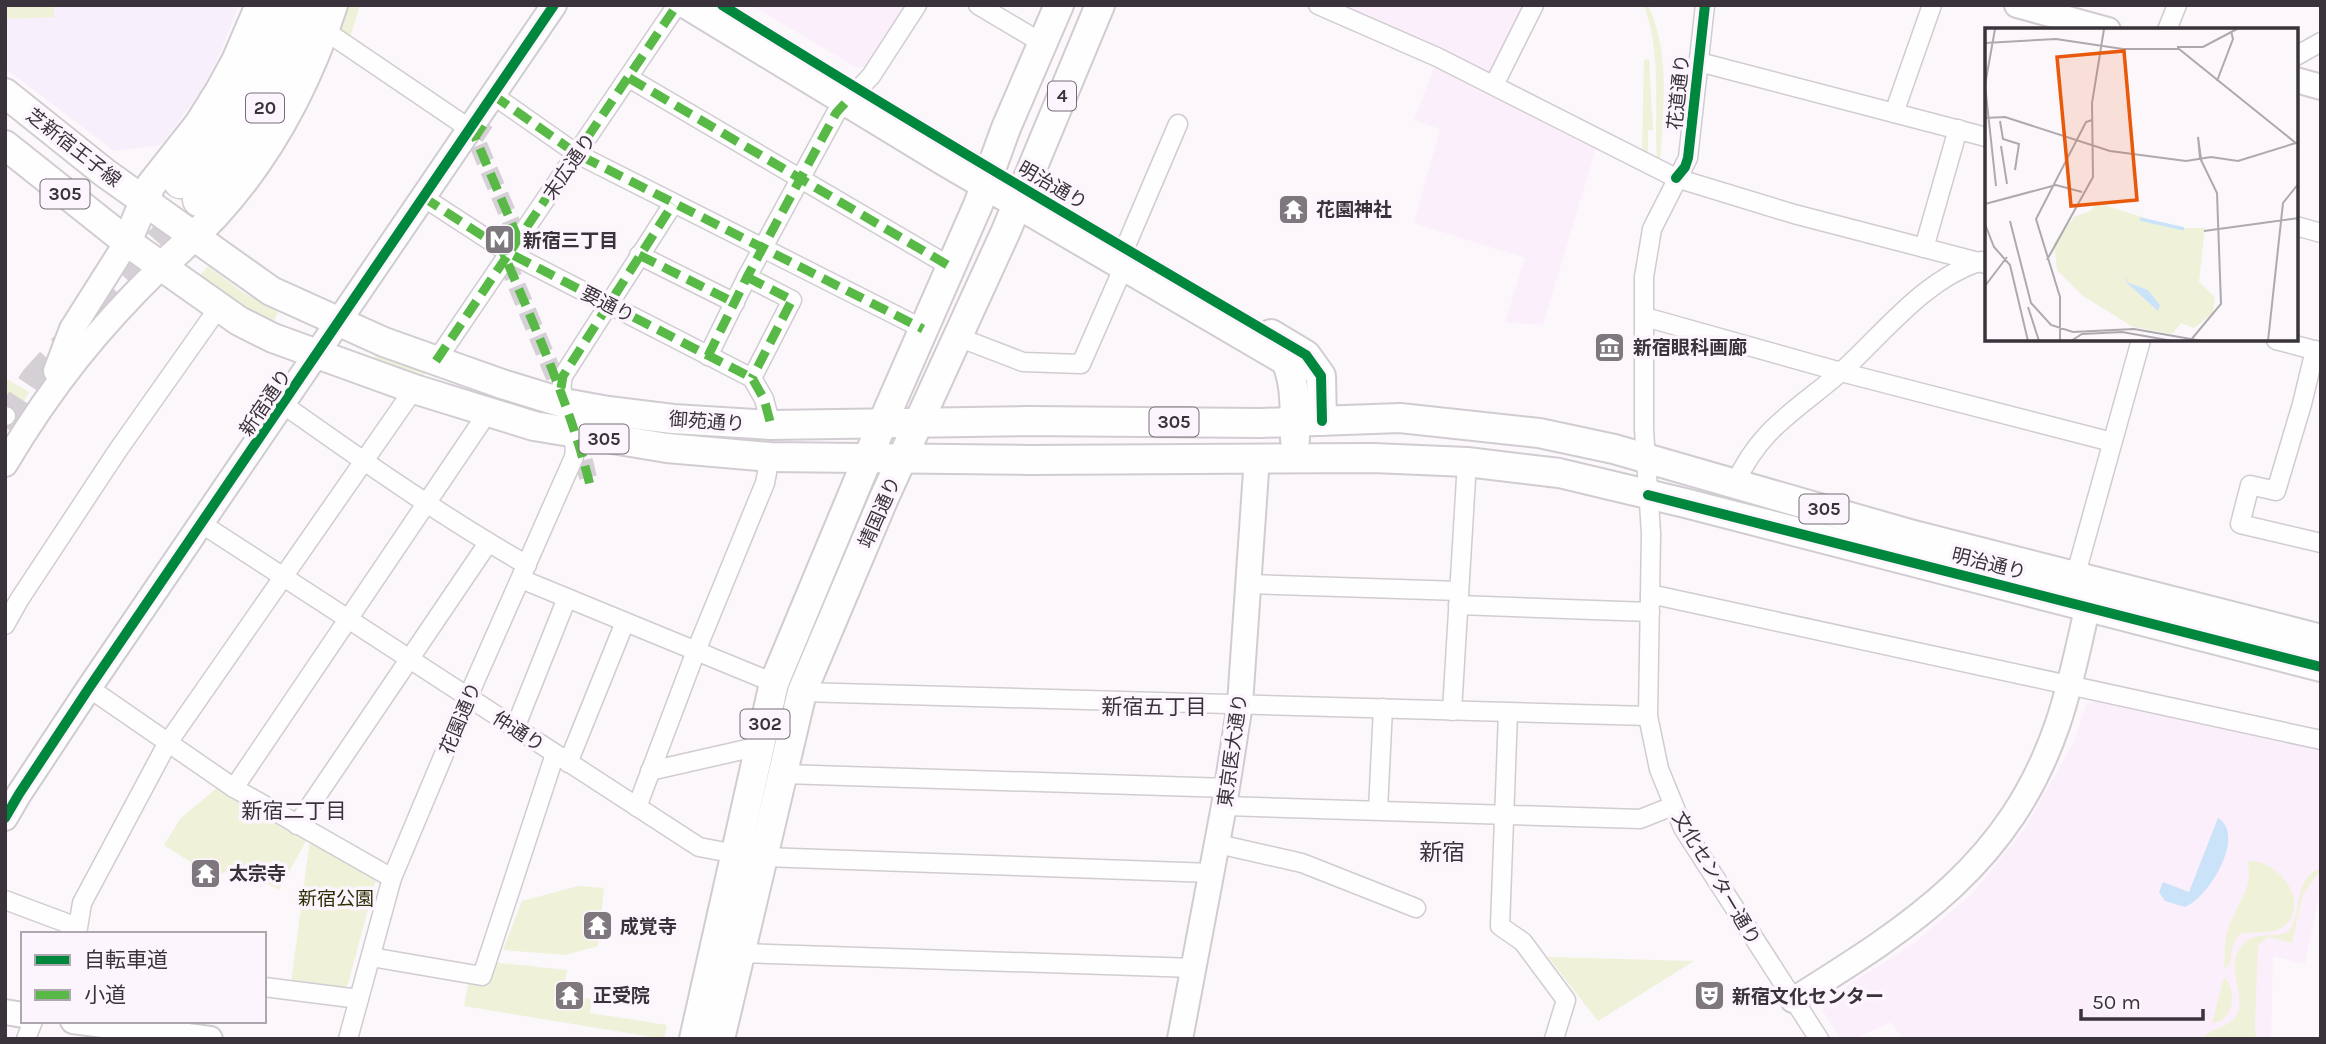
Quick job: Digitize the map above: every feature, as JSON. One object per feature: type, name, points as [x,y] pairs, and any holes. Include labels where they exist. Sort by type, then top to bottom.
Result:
[{"type":"highway","name":"20","points":[[282,5],[257,68],[215,137],[190,191],[266,108],[323,14]]},
{"type":"main road","points":[[127,242],[156,177],[199,124],[219,92],[236,61],[260,5]]},
{"type":"main road","name":"明治通り","points":[[688,5],[852,96],[1125,257],[1286,361],[1308,422],[1296,457],[1467,462],[1559,473],[1648,495],[2321,639]]},
{"type":"main road","name":"明治通り","points":[[722,5],[852,96]]},
{"type":"main road","name":"靖国通り","points":[[694,1039],[774,683],[1059,5]]},
{"type":"main road","name":"靖国通り","points":[[720,1039],[802,692],[1100,5]]},
{"type":"main road","points":[[161,267],[221,208],[267,146],[302,86],[323,14]]},
{"type":"main road","name":"芝新宿王子線","points":[[5,93],[105,173],[144,200]]},
{"type":"main road","name":"305","points":[[5,145],[127,242]]},
{"type":"main road","name":"御苑通り","points":[[144,200],[271,290],[436,361],[564,403],[673,419],[771,425],[1308,422]]},
{"type":"main road","name":"御苑通り","points":[[127,242],[219,307],[273,338],[414,389],[528,425],[667,448],[770,457],[1296,457]]},
{"type":"main road","name":"明治通り","points":[[1308,422],[1400,418],[1539,433],[1646,458],[2085,588],[2321,667]]},
{"type":"main road","points":[[1154,421],[1155,458]]},
{"type":"main road","points":[[736,854],[764,857]]},
{"type":"street","name":"新宿通り","points":[[5,818],[89,688],[554,5]]},
{"type":"street","name":"末広通り","points":[[436,361],[677,5]]},
{"type":"street","points":[[708,356],[747,277],[836,113],[871,76],[917,5]]},
{"type":"street","points":[[978,5],[1042,43]]},
{"type":"street","points":[[1318,5],[1437,57],[1676,178],[1794,214],[1984,262]]},
{"type":"street","points":[[1494,85],[1534,5]]},
{"type":"street","name":"花道通り","points":[[1645,317],[1644,277],[1652,229],[1688,158],[1705,5]]},
{"type":"street","points":[[1894,113],[1932,5]]},
{"type":"street","points":[[2168,28],[2177,5]]},
{"type":"street","points":[[2026,7],[2101,28]]},
{"type":"street","points":[[323,14],[470,128]]},
{"type":"street","points":[[2298,55],[2321,42]]},
{"type":"street","points":[[1699,62],[1985,137]]},
{"type":"street","points":[[629,78],[951,267]]},
{"type":"street","points":[[2298,81],[2321,87]]},
{"type":"street","points":[[493,95],[577,154],[923,329]]},
{"type":"street","points":[[958,337],[1023,362],[1081,364],[1178,124]]},
{"type":"street","points":[[1924,248],[1958,129]]},
{"type":"street","name":"要通り","points":[[423,197],[509,253],[752,378]]},
{"type":"street","points":[[564,403],[560,386],[563,376],[673,204]]},
{"type":"street","points":[[2298,227],[2321,233]]},
{"type":"street","points":[[88,325],[127,242]]},
{"type":"street","points":[[639,255],[735,303]]},
{"type":"street","points":[[1735,484],[1745,462],[1779,421],[1841,372],[1925,291],[1959,270],[1984,262]]},
{"type":"street","points":[[5,464],[44,401],[65,347],[88,325],[161,267]]},
{"type":"street","points":[[747,277],[792,300],[752,378],[764,399],[771,425]]},
{"type":"street","points":[[5,625],[118,450],[219,307]]},
{"type":"street","points":[[1645,317],[1841,372],[2112,442]]},
{"type":"street","name":"文化センター通り","points":[[1645,317],[1643,379],[1651,533],[1648,716],[1659,769],[1683,828],[1819,1039]]},
{"type":"street","points":[[1793,1000],[1889,940],[1958,883],[1993,845],[2040,768],[2059,722],[2070,684],[2112,442],[2141,341]]},
{"type":"street","points":[[2280,341],[2318,351],[2276,491],[2250,485],[2240,523],[2321,543]]},
{"type":"street","points":[[5,900],[77,930],[82,903],[167,744],[414,389]]},
{"type":"street","name":"花園通り","points":[[348,1039],[392,878],[468,697],[575,457],[573,433],[564,403]]},
{"type":"street","points":[[284,405],[488,543],[524,572],[567,598],[774,683]]},
{"type":"street","points":[[234,788],[488,412]]},
{"type":"street","points":[[638,807],[696,651],[765,484],[770,457]]},
{"type":"street","name":"東京医大通り","points":[[1180,1039],[1226,797],[1240,705],[1257,457]]},
{"type":"street","points":[[1451,711],[1467,462]]},
{"type":"street","name":"仲通り","points":[[202,524],[699,847],[736,854]]},
{"type":"street","points":[[297,825],[488,543]]},
{"type":"street","points":[[1248,584],[1459,598],[1650,603],[2070,684],[2321,740]]},
{"type":"street","points":[[515,728],[567,598]]},
{"type":"street","points":[[370,957],[482,976],[561,758],[625,622]]},
{"type":"street","points":[[89,688],[234,788],[392,878]]},
{"type":"street","points":[[802,692],[1648,716]]},
{"type":"street","points":[[1378,810],[1383,708]]},
{"type":"street","points":[[1508,713],[1500,926],[1522,942],[1566,1000],[1555,1039]]},
{"type":"street","points":[[650,771],[760,746]]},
{"type":"street","points":[[783,774],[1226,797],[1378,810],[1640,819],[1673,806]]},
{"type":"street","points":[[1217,844],[1302,863],[1416,908]]},
{"type":"street","points":[[764,857],[1212,873]]},
{"type":"street","points":[[741,953],[1194,968]]},
{"type":"street","points":[[266,986],[359,999]]},
{"type":"street","points":[[80,1023],[112,1033],[210,1039]]},
{"type":"shaded area","points":[[5,5],[239,5],[220,54],[199,94],[161,145],[114,151],[5,68]]},
{"type":"shaded area","points":[[751,5],[908,5],[871,65],[857,68]]},
{"type":"shaded area","points":[[1331,5],[1533,5],[1495,80]]},
{"type":"shaded area","points":[[1436,63],[1597,145],[1543,325],[1505,322],[1525,258],[1414,223],[1440,129],[1414,120]]},
{"type":"shaded area","points":[[2093,701],[2321,751],[2321,886],[2305,964],[2273,956],[2271,1039],[1903,1039],[1891,1022],[1854,1039],[1841,1039],[1823,1011],[1826,1000],[1915,942],[1972,894],[2025,828],[2074,742],[2086,705]]},
{"type":"green space","points":[[5,5],[54,5],[54,17],[5,19]]},
{"type":"green space","points":[[343,5],[360,5],[351,41],[336,33]]},
{"type":"green space","points":[[1644,5],[1648,5],[1655,24],[1663,62],[1664,102],[1660,162],[1657,159],[1655,62],[1650,24]]},
{"type":"green space","points":[[1649,59],[1653,130],[1648,130],[1648,156],[1642,152],[1644,60]]},
{"type":"green space","points":[[208,266],[242,292],[278,312],[273,323],[235,302],[209,282],[201,274]]},
{"type":"green space","points":[[377,353],[423,370],[425,374],[421,377],[373,359]]},
{"type":"green space","points":[[5,378],[29,392],[5,435]]},
{"type":"green space","points":[[218,787],[308,837],[279,890],[243,871],[209,874],[164,845],[180,819]]},
{"type":"green space","name":"新宿公園","points":[[310,839],[377,876],[348,984],[342,990],[291,983]]},
{"type":"green space","points":[[2250,861],[2273,868],[2282,876],[2289,886],[2294,908],[2291,918],[2278,930],[2240,934],[2233,943],[2230,964],[2224,969],[2227,935],[2249,880],[2247,863]]},
{"type":"green space","points":[[2321,868],[2321,875],[2318,874],[2303,894],[2292,943],[2268,937],[2258,946],[2256,1039],[2203,1039],[2230,1022],[2237,1014],[2239,997],[2235,959],[2239,950],[2250,939],[2288,932],[2293,924],[2306,880]]},
{"type":"green space","points":[[578,886],[604,888],[598,946],[565,955],[503,950],[522,901]]},
{"type":"green space","points":[[1548,957],[1694,961],[1598,1021]]},
{"type":"green space","points":[[492,962],[567,970],[563,995],[592,999],[590,1013],[667,1025],[664,1039],[464,1006],[469,980]]},
{"type":"green space","points":[[2224,977],[2231,989],[2232,1004],[2225,1017],[2212,1023]]},
{"type":"water","points":[[2218,818],[2226,826],[2228,838],[2221,866],[2213,880],[2194,902],[2185,907],[2165,901],[2159,892],[2163,882],[2189,892]]},
{"type":"tunnel","points":[[485,122],[475,137],[517,236],[500,245],[562,395]]},
{"type":"tunnel","points":[[5,427],[36,380],[199,200]]},
{"type":"tunnel","points":[[577,434],[590,485]]},
{"type":"marked path","points":[[436,361],[677,5]]},
{"type":"marked path","points":[[629,78],[951,267]]},
{"type":"marked path","points":[[493,95],[577,154],[923,329]]},
{"type":"marked path","points":[[708,356],[747,277],[836,113],[846,102]]},
{"type":"marked path","points":[[483,125],[475,137],[517,236],[500,245],[561,393],[590,485]]},
{"type":"marked path","points":[[423,197],[509,253],[752,378],[764,399],[771,425]]},
{"type":"marked path","points":[[561,388],[563,376],[673,204]]},
{"type":"marked path","points":[[639,255],[735,303]]},
{"type":"marked path","points":[[747,277],[792,300],[752,378]]},
{"type":"cycle path","points":[[5,818],[89,688],[554,5]]},
{"type":"cycle path","points":[[722,5],[940,139],[1306,355],[1321,376],[1322,421]]},
{"type":"cycle path","points":[[1676,178],[1688,158],[1705,5]]},
{"type":"cycle path","points":[[1648,495],[2321,667]]},
{"type":"place","name":"花園神社","points":[[1293,209]]},
{"type":"place","name":"新宿三丁目","points":[[500,240]]},
{"type":"place","name":"新宿眼科画廊","points":[[1610,347]]},
{"type":"place","name":"太宗寺","points":[[206,873]]},
{"type":"place","name":"成覚寺","points":[[597,926]]},
{"type":"place","name":"正受院","points":[[570,995]]},
{"type":"place","name":"新宿文化センター","points":[[1709,996]]},
{"type":"district","name":"新宿五丁目","points":[[1154,707]]},
{"type":"district","name":"新宿二丁目","points":[[294,811]]},
{"type":"district","name":"新宿","points":[[1442,852]]}]
